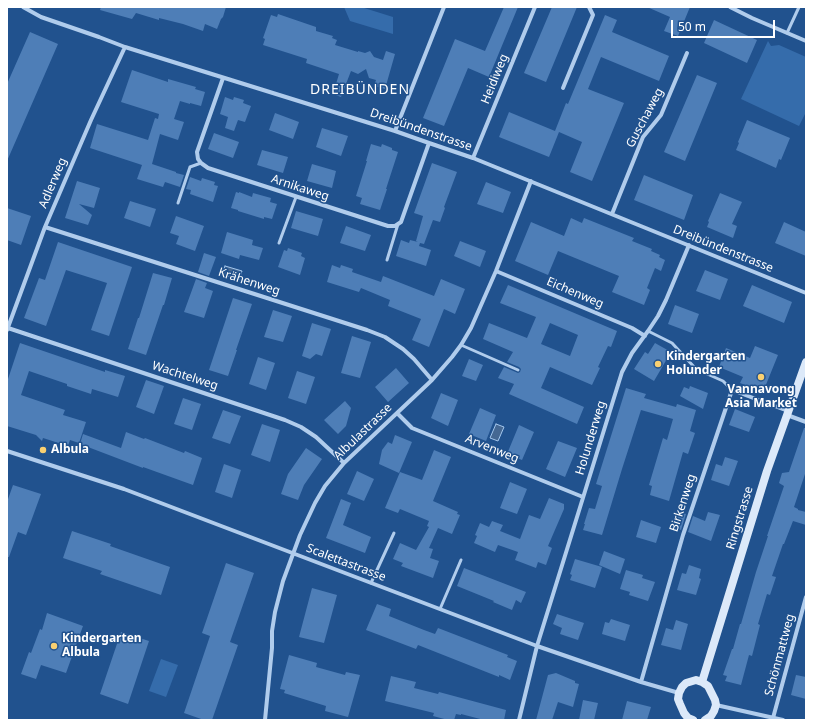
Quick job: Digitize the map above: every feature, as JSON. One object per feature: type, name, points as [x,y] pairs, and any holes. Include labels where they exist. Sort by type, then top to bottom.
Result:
[{"type":"main road","name":"Ringstrasse","points":[[702,682],[767,471],[806,362]]},
{"type":"main road","points":[[693,720],[688,718],[684,713],[678,699],[682,687],[686,683],[696,680],[708,686],[715,700],[716,705],[714,711],[711,716],[705,720]]},
{"type":"street","name":"Dreibündenstrasse","points":[[23,7],[41,17],[125,47],[395,131],[473,158],[806,293]]},
{"type":"street","points":[[395,131],[444,7]]},
{"type":"street","name":"Heidiweg","points":[[473,158],[535,7]]},
{"type":"street","points":[[563,88],[593,16],[589,7]]},
{"type":"street","points":[[730,7],[806,41]]},
{"type":"street","name":"Adlerweg","points":[[8,329],[45,227],[91,120],[125,47]]},
{"type":"street","name":"Guschaweg","points":[[612,214],[644,137],[661,115],[686,53]]},
{"type":"street","points":[[200,163],[197,152],[223,78]]},
{"type":"street","points":[[398,224],[401,222],[428,143]]},
{"type":"street","name":"Arnikaweg","points":[[200,163],[208,168],[388,226],[395,226],[398,224]]},
{"type":"street","name":"Albulastrasse","points":[[265,720],[272,648],[272,631],[275,612],[283,581],[315,502],[324,486],[344,463],[432,380],[461,345],[471,328],[496,271],[531,181]]},
{"type":"street","name":"Krähenweg","points":[[45,227],[385,337],[403,349],[414,359],[432,380]]},
{"type":"street","name":"Holunderweg","points":[[519,720],[537,646],[622,372],[632,353],[658,316],[689,245]]},
{"type":"street","name":"Eichenweg","points":[[496,271],[632,328],[644,336]]},
{"type":"street","name":"Wachtelweg","points":[[8,329],[285,420],[301,427],[316,437],[344,463]]},
{"type":"street","points":[[732,390],[806,422]]},
{"type":"street","name":"Birkenweg","points":[[641,682],[683,535],[732,390]]},
{"type":"street","name":"Arvenweg","points":[[397,413],[412,428],[583,497]]},
{"type":"street","name":"Scalettastrasse","points":[[7,451],[128,490],[537,646],[641,682],[679,693]]},
{"type":"street","name":"Schönmattweg","points":[[773,718],[806,597]]},
{"type":"street","points":[[716,705],[783,720]]},
{"type":"lane","points":[[787,33],[799,7]]},
{"type":"lane","points":[[178,203],[190,167],[200,163]]},
{"type":"lane","points":[[279,243],[296,197]]},
{"type":"lane","points":[[387,260],[398,224]]},
{"type":"lane","points":[[648,331],[672,343],[696,369],[723,381],[732,390]]},
{"type":"lane","points":[[461,345],[518,370]]},
{"type":"lane","points":[[371,583],[394,533]]},
{"type":"lane","points":[[440,609],[461,560]]},
{"type":"shaded area","points":[[344,7],[361,7],[393,17],[393,34],[350,21]]},
{"type":"shaded area","points":[[768,41],[771,46],[779,45],[806,57],[806,112],[799,126],[741,99]]},
{"type":"shaded area","points":[[225,266],[242,271],[239,280],[222,274]]},
{"type":"shaded area","points":[[496,424],[504,427],[498,441],[490,438]]},
{"type":"shaded area","points":[[161,659],[178,665],[166,697],[149,691]]},
{"type":"building","points":[[101,7],[226,7],[217,29],[205,24],[203,31],[183,24],[159,18],[159,20],[136,13],[132,19],[100,10]]},
{"type":"building","points":[[504,7],[518,7],[489,77],[468,68],[444,126],[423,118],[455,39],[485,51]]},
{"type":"building","points":[[552,7],[577,7],[546,82],[524,73]]},
{"type":"building","points":[[647,7],[690,7],[678,36],[664,31],[670,17]]},
{"type":"building","points":[[278,14],[316,27],[316,31],[333,36],[332,38],[337,40],[335,45],[358,52],[365,53],[370,51],[374,57],[383,60],[386,51],[395,54],[385,89],[374,86],[376,80],[369,78],[366,69],[358,74],[351,71],[341,97],[333,94],[339,74],[306,63],[307,59],[263,45],[265,39],[263,38],[271,15],[277,17]]},
{"type":"building","points":[[605,15],[617,20],[612,32],[669,56],[659,81],[601,57],[588,89],[624,103],[592,181],[570,172],[582,142],[559,132],[549,157],[499,137],[509,112],[555,131],[566,103],[568,104]]},
{"type":"building","points":[[714,20],[757,40],[747,63],[704,43]]},
{"type":"building","points":[[30,32],[58,44],[7,161],[7,84]]},
{"type":"building","points":[[132,70],[168,82],[168,79],[196,87],[195,89],[205,92],[201,106],[180,101],[174,119],[184,122],[178,140],[160,134],[152,164],[184,175],[180,187],[165,182],[163,187],[137,179],[142,165],[90,148],[97,124],[148,140],[155,118],[158,119],[159,114],[121,102]]},
{"type":"building","points":[[697,75],[717,83],[685,161],[664,152]]},
{"type":"building","points":[[225,97],[233,100],[234,97],[244,100],[243,103],[251,106],[245,122],[238,120],[234,131],[225,128],[228,117],[220,114]]},
{"type":"building","points":[[275,113],[299,122],[293,139],[269,130]]},
{"type":"building","points":[[747,120],[790,138],[776,168],[736,150]]},
{"type":"building","points":[[322,128],[348,136],[341,156],[316,147]]},
{"type":"building","points":[[214,133],[239,142],[233,158],[208,149]]},
{"type":"building","points":[[371,144],[381,147],[382,144],[398,152],[380,210],[360,204],[362,198],[356,196]]},
{"type":"building","points":[[262,150],[288,157],[283,173],[257,165]]},
{"type":"building","points":[[432,163],[457,172],[440,222],[433,220],[424,244],[420,243],[419,246],[431,250],[426,266],[396,256],[401,240],[409,243],[410,240],[418,242],[416,241],[423,216],[414,213]]},
{"type":"building","points":[[312,164],[336,171],[332,188],[307,181]]},
{"type":"building","points":[[644,175],[693,195],[684,220],[634,200]]},
{"type":"building","points":[[190,177],[201,181],[202,178],[215,182],[214,185],[218,186],[213,202],[190,194],[191,190],[186,189]]},
{"type":"building","points":[[77,181],[100,188],[94,208],[79,204],[92,215],[88,225],[65,218]]},
{"type":"building","points":[[486,182],[511,192],[503,213],[477,204]]},
{"type":"building","points":[[236,192],[252,197],[253,193],[271,198],[270,202],[277,204],[272,219],[264,217],[264,219],[231,208]]},
{"type":"building","points":[[720,193],[742,202],[732,224],[737,226],[733,238],[707,227],[708,221]]},
{"type":"building","points":[[130,201],[156,209],[150,227],[124,218]]},
{"type":"building","points":[[7,208],[31,216],[21,245],[7,240]]},
{"type":"building","points":[[296,211],[323,219],[318,236],[291,228]]},
{"type":"building","points":[[176,216],[204,226],[195,251],[176,244],[179,236],[170,233]]},
{"type":"building","points":[[571,218],[582,223],[584,218],[634,238],[632,241],[652,249],[651,251],[660,255],[659,257],[665,260],[661,271],[655,268],[647,288],[650,290],[644,305],[612,292],[619,276],[558,251],[548,275],[515,261],[531,222],[564,236]]},
{"type":"building","points":[[784,222],[806,232],[806,256],[775,243]]},
{"type":"building","points":[[346,226],[371,235],[365,251],[340,243]]},
{"type":"building","points":[[227,232],[253,240],[252,245],[263,248],[259,260],[240,255],[239,259],[221,253]]},
{"type":"building","points":[[460,241],[486,251],[480,267],[454,256]]},
{"type":"building","points":[[58,242],[132,267],[109,336],[91,330],[107,283],[66,270],[46,326],[24,318],[39,278],[45,280]]},
{"type":"building","points":[[288,248],[302,253],[301,256],[305,258],[300,275],[278,267],[284,250],[287,251]]},
{"type":"building","points":[[204,253],[216,257],[209,276],[198,272]]},
{"type":"building","points":[[332,265],[340,268],[341,265],[353,269],[352,272],[381,282],[383,276],[434,296],[441,279],[465,289],[455,314],[444,309],[429,347],[412,340],[421,319],[388,306],[390,300],[361,288],[359,292],[327,282]]},
{"type":"building","points":[[705,270],[728,279],[720,300],[696,291]]},
{"type":"building","points":[[153,273],[172,278],[146,355],[128,349]]},
{"type":"building","points":[[196,279],[207,283],[205,288],[213,291],[204,318],[184,312]]},
{"type":"building","points":[[508,285],[617,331],[611,347],[608,346],[598,367],[600,368],[592,385],[550,367],[541,388],[584,407],[577,424],[509,394],[514,384],[498,378],[504,367],[518,373],[521,369],[507,362],[513,352],[483,339],[489,323],[527,338],[536,317],[500,303]],"holes":[[[550,323],[578,335],[570,356],[541,344]]]},
{"type":"building","points":[[752,285],[792,302],[784,323],[743,306]]},
{"type":"building","points":[[233,298],[252,304],[228,376],[209,370]]},
{"type":"building","points":[[675,305],[699,314],[692,333],[668,324]]},
{"type":"building","points":[[273,310],[292,316],[283,342],[264,337]]},
{"type":"building","points":[[312,323],[331,329],[322,356],[316,354],[310,359],[302,356]]},
{"type":"building","points":[[352,336],[371,342],[360,378],[341,373]]},
{"type":"building","points":[[20,343],[105,372],[105,370],[125,376],[118,397],[92,389],[91,394],[29,371],[21,395],[65,410],[63,415],[86,422],[79,443],[70,440],[68,446],[43,438],[42,441],[36,435],[7,426],[7,382]]},
{"type":"building","points":[[655,343],[671,352],[654,381],[634,369],[645,352],[648,354]]},
{"type":"building","points":[[755,346],[778,355],[763,392],[740,383],[743,377],[719,367],[726,348],[750,358]]},
{"type":"building","points":[[258,357],[275,363],[266,390],[249,384]]},
{"type":"building","points":[[469,359],[483,365],[476,381],[462,376]]},
{"type":"building","points":[[396,368],[409,383],[388,402],[375,387]]},
{"type":"building","points":[[297,371],[315,377],[306,404],[288,398]]},
{"type":"building","points":[[146,380],[164,386],[154,414],[136,407]]},
{"type":"building","points":[[690,386],[708,393],[703,409],[680,396],[684,387],[689,389]]},
{"type":"building","points":[[626,388],[646,394],[644,398],[676,407],[677,404],[696,410],[690,431],[695,433],[688,454],[683,452],[669,501],[650,495],[652,486],[649,485],[663,438],[667,440],[673,419],[641,410],[602,535],[583,530],[589,508],[595,509],[602,486],[596,484]]},
{"type":"building","points":[[441,393],[458,400],[448,426],[431,418]]},
{"type":"building","points":[[183,398],[201,404],[192,430],[174,424]]},
{"type":"building","points":[[345,401],[351,408],[346,426],[338,434],[324,420]]},
{"type":"building","points":[[480,408],[496,415],[486,441],[469,434]]},
{"type":"building","points":[[735,409],[755,417],[749,432],[729,425]]},
{"type":"building","points":[[223,410],[241,416],[230,444],[212,438]]},
{"type":"building","points":[[262,424],[280,430],[270,462],[251,455]]},
{"type":"building","points":[[519,425],[534,432],[522,460],[507,454]]},
{"type":"building","points":[[804,428],[806,428],[806,471],[794,507],[798,510],[806,512],[806,525],[793,521],[783,544],[772,576],[776,577],[770,595],[767,594],[758,624],[760,625],[752,656],[749,655],[741,685],[725,681],[727,676],[723,675],[733,649],[767,536],[784,486],[779,483],[782,473],[789,472]]},
{"type":"building","points":[[126,432],[202,458],[193,485],[80,444],[83,434],[121,448]]},
{"type":"building","points":[[395,435],[412,442],[399,473],[379,464],[382,450],[388,442],[392,444]]},
{"type":"building","points":[[558,441],[577,448],[565,477],[546,469]]},
{"type":"building","points":[[306,448],[322,459],[304,485],[298,500],[281,494],[288,474]]},
{"type":"building","points":[[434,450],[451,457],[433,501],[458,512],[457,514],[460,515],[452,534],[438,528],[429,548],[433,549],[430,558],[439,561],[433,578],[401,566],[403,563],[393,559],[400,543],[416,550],[429,527],[427,526],[429,521],[400,509],[398,513],[385,508],[400,472],[422,480]]},
{"type":"building","points":[[725,457],[738,461],[729,486],[711,480],[716,464],[722,466]]},
{"type":"building","points":[[224,464],[241,470],[232,498],[215,492]]},
{"type":"building","points":[[357,471],[374,479],[364,501],[347,494]]},
{"type":"building","points":[[510,482],[527,489],[517,514],[500,508]]},
{"type":"building","points":[[13,485],[41,494],[26,535],[18,532],[9,557],[7,557],[7,502]]},
{"type":"building","points":[[549,498],[564,504],[564,509],[548,546],[552,548],[546,565],[538,562],[536,568],[515,560],[518,552],[498,545],[495,552],[474,543],[477,536],[475,535],[480,523],[489,527],[492,521],[503,525],[500,531],[520,539],[529,515],[540,519]]},
{"type":"building","points":[[341,499],[351,503],[343,525],[371,537],[365,553],[326,538]]},
{"type":"building","points":[[678,511],[686,514],[681,530],[672,527]]},
{"type":"building","points":[[708,512],[720,515],[711,541],[688,532],[693,516],[705,521]]},
{"type":"building","points":[[641,520],[661,527],[656,543],[636,537]]},
{"type":"building","points":[[72,531],[111,544],[110,546],[170,567],[161,595],[100,574],[102,571],[63,558]]},
{"type":"building","points":[[604,551],[625,559],[620,574],[599,565]]},
{"type":"building","points":[[575,559],[602,567],[595,588],[570,580],[572,575],[570,574]]},
{"type":"building","points":[[226,563],[254,573],[230,642],[238,645],[212,720],[204,720],[184,713],[210,636],[202,633]]},
{"type":"building","points":[[689,565],[701,569],[699,578],[701,579],[696,595],[677,590],[682,573],[686,574]]},
{"type":"building","points":[[464,568],[526,592],[521,603],[516,600],[512,610],[457,586]]},
{"type":"building","points":[[626,570],[643,575],[642,578],[655,582],[648,601],[629,595],[630,592],[620,589]]},
{"type":"building","points":[[312,588],[337,595],[324,643],[299,637]]},
{"type":"building","points":[[377,604],[391,609],[389,616],[424,630],[435,634],[438,628],[508,655],[507,657],[517,661],[510,680],[418,645],[416,649],[366,630]]},
{"type":"building","points":[[47,613],[83,626],[66,673],[41,665],[36,679],[21,674],[29,652],[31,653],[40,629],[42,630]]},
{"type":"building","points":[[557,614],[584,623],[578,640],[560,634],[562,628],[553,624]]},
{"type":"building","points":[[611,619],[630,625],[625,641],[602,634],[605,622],[609,623]]},
{"type":"building","points":[[676,620],[688,624],[681,650],[661,645],[666,628],[673,630]]},
{"type":"building","points":[[121,632],[149,641],[128,704],[100,694]]},
{"type":"building","points":[[289,655],[317,663],[316,667],[345,675],[346,672],[360,675],[348,717],[325,711],[326,706],[284,693],[285,690],[280,689]]},
{"type":"building","points":[[556,673],[579,684],[573,707],[558,702],[552,720],[536,720],[548,675]]},
{"type":"building","points":[[796,675],[806,677],[806,699],[791,695]]},
{"type":"building","points":[[391,676],[416,682],[414,688],[438,694],[439,692],[506,710],[504,720],[484,720],[456,714],[454,720],[448,720],[433,716],[434,713],[385,701]]},
{"type":"building","points":[[583,700],[598,703],[594,720],[579,720]]},
{"type":"building","points":[[627,701],[651,707],[647,720],[622,720]]},
{"type":"place","name":"Kindergarten Holunder","points":[[658,364]]},
{"type":"place","name":"Vannavong Asia Market","points":[[761,377]]},
{"type":"place","name":"Albula","points":[[43,450]]},
{"type":"place","name":"Kindergarten Albula","points":[[54,646]]},
{"type":"district","name":"DREIBÜNDEN","points":[[360,90]]}]
